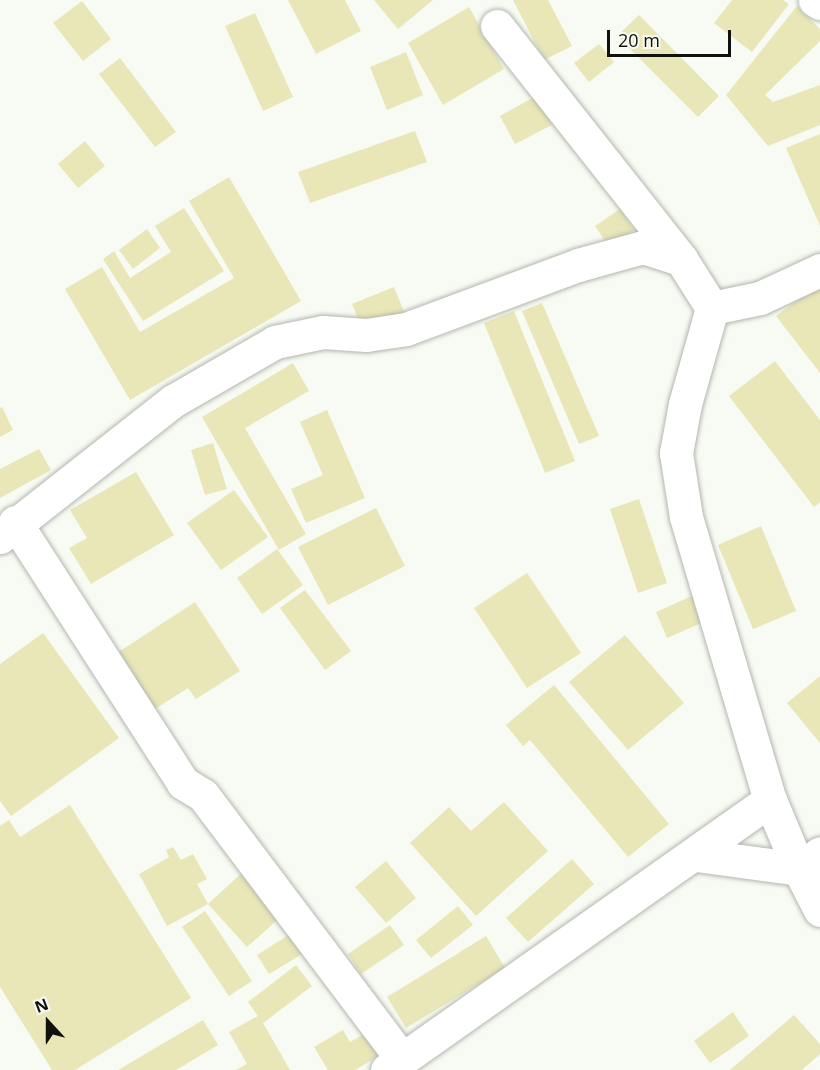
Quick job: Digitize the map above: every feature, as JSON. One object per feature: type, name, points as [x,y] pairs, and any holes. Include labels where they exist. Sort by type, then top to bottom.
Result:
[{"type":"street","points":[[815,0],[820,3]]},
{"type":"street","points":[[497,26],[681,259],[712,308],[685,404],[676,453],[686,517],[770,800],[809,861],[820,910]]},
{"type":"street","points":[[681,259],[642,247],[578,265],[405,329],[366,335],[323,332],[275,342],[172,401],[8,530],[183,783],[203,795],[394,1065],[696,855],[770,800]]},
{"type":"street","points":[[712,308],[760,298],[820,270]]},
{"type":"street","points":[[696,855],[809,861]]},
{"type":"building","points":[[288,0],[345,0],[361,31],[316,54]]},
{"type":"building","points":[[374,0],[433,0],[398,29]]},
{"type":"building","points":[[513,0],[548,0],[572,46],[544,60]]},
{"type":"building","points":[[732,0],[783,0],[789,4],[752,52],[714,23]]},
{"type":"building","points":[[82,1],[111,39],[83,61],[53,23]]},
{"type":"building","points":[[797,6],[820,29],[820,41],[765,95],[773,102],[820,85],[820,125],[768,146],[726,95]]},
{"type":"building","points":[[469,7],[504,69],[443,105],[408,43]]},
{"type":"building","points":[[255,13],[293,97],[263,111],[225,26]]},
{"type":"building","points":[[639,15],[719,96],[698,117],[617,36]]},
{"type":"building","points":[[599,44],[614,62],[589,82],[574,63]]},
{"type":"building","points":[[406,52],[423,95],[387,110],[370,67]]},
{"type":"building","points":[[120,58],[176,132],[155,147],[99,74]]},
{"type":"building","points":[[536,96],[552,125],[515,144],[500,116]]},
{"type":"building","points":[[415,131],[427,162],[310,203],[298,172]]},
{"type":"building","points":[[820,134],[820,226],[786,148]]},
{"type":"building","points":[[85,141],[105,166],[78,188],[58,164]]},
{"type":"building","points":[[229,177],[301,301],[130,400],[65,289],[102,267],[140,332],[234,278],[189,201]]},
{"type":"building","points":[[184,208],[224,271],[143,321],[103,259],[114,251],[130,278],[171,252],[155,226]]},
{"type":"building","points":[[620,209],[634,230],[609,247],[595,226]]},
{"type":"building","points":[[147,229],[160,248],[133,269],[119,250]]},
{"type":"building","points":[[820,283],[820,373],[776,316]]},
{"type":"building","points":[[394,287],[405,314],[363,331],[352,304]]},
{"type":"building","points":[[542,303],[599,436],[579,444],[522,311]]},
{"type":"building","points":[[514,311],[575,461],[545,473],[484,323]]},
{"type":"building","points":[[775,361],[820,420],[820,502],[814,507],[729,396]]},
{"type":"building","points":[[293,363],[309,391],[245,428],[306,534],[279,550],[202,417]]},
{"type":"building","points":[[2,407],[13,430],[0,437],[0,408]]},
{"type":"building","points":[[327,410],[365,498],[306,523],[291,489],[323,475],[300,422]]},
{"type":"building","points":[[213,443],[227,489],[205,495],[191,450]]},
{"type":"building","points":[[39,449],[51,470],[0,498],[0,469]]},
{"type":"building","points":[[136,472],[174,535],[91,584],[69,548],[87,538],[70,510]]},
{"type":"building","points":[[234,490],[268,537],[221,570],[187,523]]},
{"type":"building","points":[[639,499],[667,583],[638,593],[610,509]]},
{"type":"building","points":[[376,508],[405,566],[328,605],[298,547]]},
{"type":"building","points":[[761,526],[796,611],[753,629],[718,545]]},
{"type":"building","points":[[277,549],[303,585],[262,614],[237,578]]},
{"type":"building","points":[[527,573],[581,653],[527,688],[474,608]]},
{"type":"building","points":[[305,590],[351,651],[325,670],[280,608]]},
{"type":"building","points":[[701,592],[713,618],[667,638],[656,612]]},
{"type":"building","points":[[195,602],[240,671],[196,699],[188,688],[155,709],[117,653]]},
{"type":"building","points":[[43,633],[119,738],[11,816],[0,801],[0,664]]},
{"type":"building","points":[[625,635],[684,703],[628,750],[569,682]]},
{"type":"building","points":[[820,676],[820,743],[787,703]]},
{"type":"building","points":[[554,685],[669,824],[628,857],[530,740],[523,746],[506,725]]},
{"type":"building","points":[[504,802],[548,851],[476,916],[410,843],[449,807],[471,831]]},
{"type":"building","points":[[70,805],[191,998],[75,1070],[52,1070],[0,987],[0,826],[9,820],[20,837]]},
{"type":"building","points":[[173,847],[181,860],[193,854],[207,879],[197,884],[208,904],[167,926],[139,874],[169,857],[166,850]]},
{"type":"building","points":[[572,859],[594,884],[528,942],[506,918]]},
{"type":"building","points":[[386,861],[416,898],[386,923],[355,887]]},
{"type":"building","points":[[244,871],[283,915],[247,947],[208,904]]},
{"type":"building","points":[[458,906],[473,925],[431,958],[416,940]]},
{"type":"building","points":[[205,911],[252,981],[229,996],[182,927]]},
{"type":"building","points":[[390,925],[404,945],[361,974],[348,954]]},
{"type":"building","points":[[292,933],[304,953],[269,974],[257,955]]},
{"type":"building","points":[[486,936],[505,968],[406,1028],[387,997]]},
{"type":"building","points":[[296,965],[312,986],[263,1023],[290,1070],[236,1070],[247,1064],[229,1032],[258,1016],[248,1002]]},
{"type":"building","points":[[733,1012],[749,1036],[710,1063],[694,1041]]},
{"type":"building","points":[[794,1015],[820,1044],[820,1054],[802,1070],[730,1070]]},
{"type":"building","points":[[203,1020],[218,1045],[176,1070],[118,1070]]},
{"type":"building","points":[[343,1030],[350,1042],[371,1030],[385,1052],[355,1070],[328,1070],[314,1047]]}]
